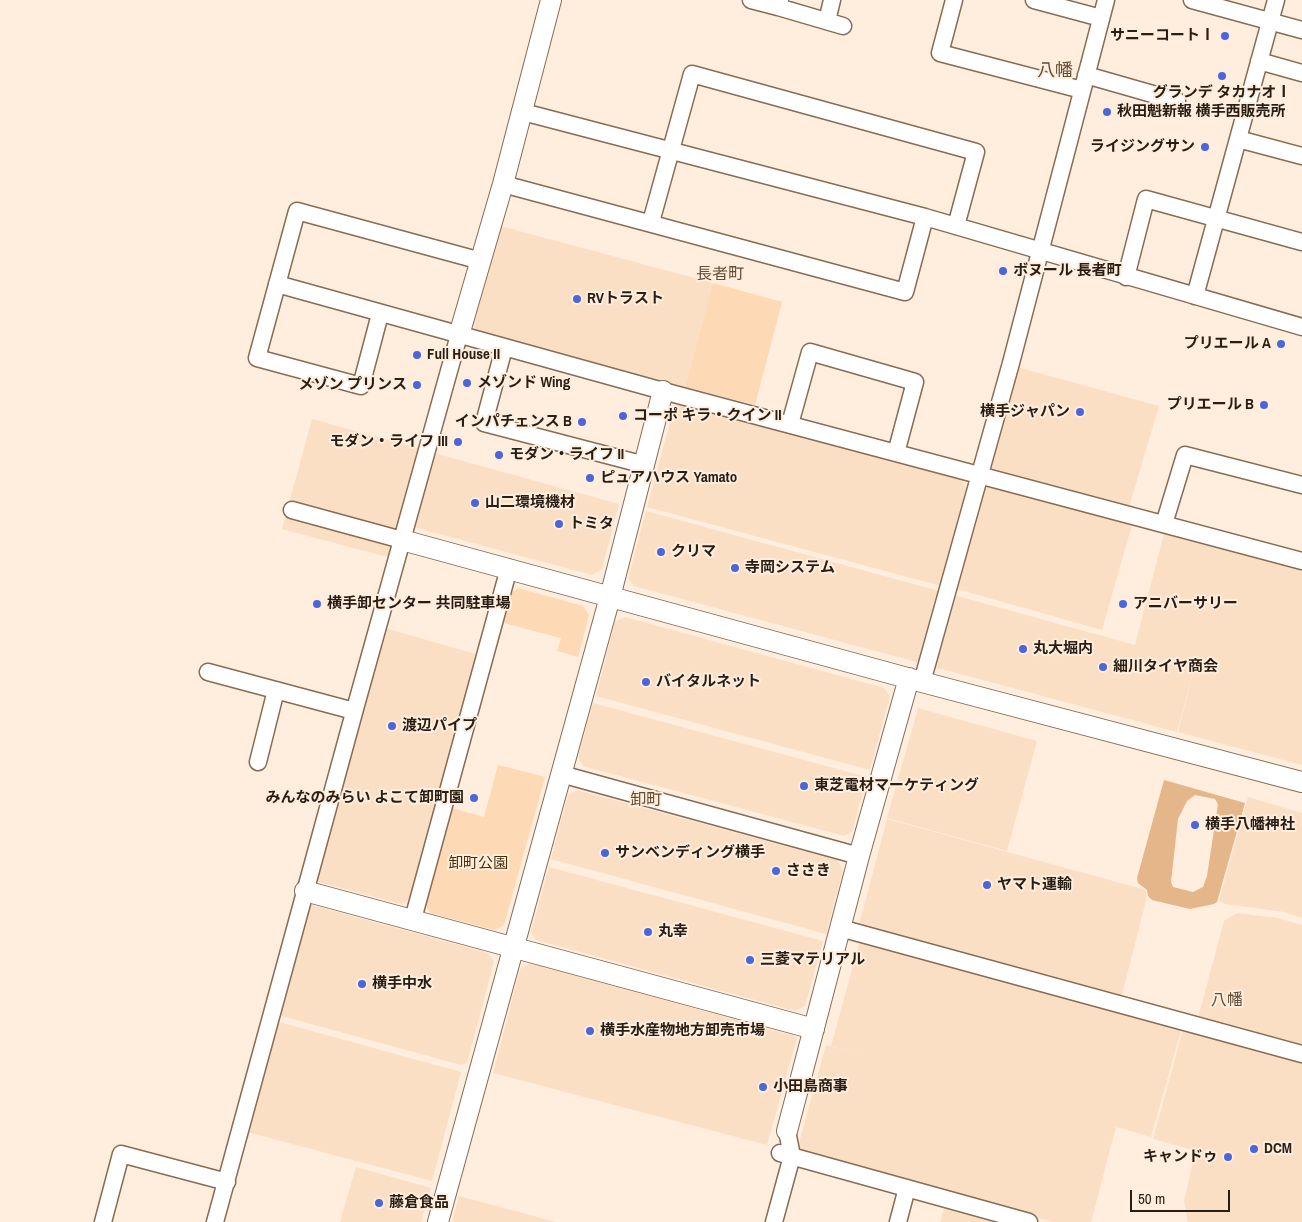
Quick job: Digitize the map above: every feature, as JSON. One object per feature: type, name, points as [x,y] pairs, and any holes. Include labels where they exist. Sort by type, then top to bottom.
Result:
[{"type":"street","points":[[215,1222],[354,711],[523,112],[551,0]]},
{"type":"street","points":[[751,0],[779,4],[843,26]]},
{"type":"street","points":[[827,22],[832,0]]},
{"type":"street","points":[[954,0],[940,53],[1176,101]]},
{"type":"street","points":[[1034,0],[1101,18]]},
{"type":"street","points":[[774,1222],[786,1155],[787,1131],[859,856],[916,680],[978,475],[1041,251],[1106,0]]},
{"type":"street","points":[[1192,0],[1302,30]]},
{"type":"street","points":[[1195,296],[1276,0]]},
{"type":"street","points":[[1259,61],[1302,73]]},
{"type":"street","points":[[651,222],[692,74],[976,152],[956,226]]},
{"type":"street","points":[[523,112],[925,217],[1302,327]]},
{"type":"street","points":[[1238,139],[1302,156]]},
{"type":"street","points":[[503,184],[651,222],[905,292],[925,217]]},
{"type":"street","points":[[1126,277],[1146,199],[1302,242]]},
{"type":"street","points":[[380,314],[361,386],[257,358],[297,211],[481,261]]},
{"type":"street","points":[[277,284],[504,348],[1302,561]]},
{"type":"street","points":[[504,348],[484,423],[645,465]]},
{"type":"street","points":[[790,424],[810,352],[915,382],[896,453]]},
{"type":"street","points":[[438,1222],[610,597],[664,391]]},
{"type":"street","points":[[1164,524],[1185,455],[1302,485]]},
{"type":"street","points":[[292,510],[916,680],[1302,782]]},
{"type":"street","points":[[413,918],[509,568]]},
{"type":"street","points":[[208,672],[354,711]]},
{"type":"street","points":[[258,762],[276,690]]},
{"type":"street","points":[[561,774],[859,856]]},
{"type":"street","points":[[305,891],[413,918],[514,948],[814,1029]]},
{"type":"street","points":[[840,928],[1302,1054]]},
{"type":"street","points":[[104,1222],[121,1154],[227,1182]]},
{"type":"street","points":[[786,1155],[1029,1222]]},
{"type":"street","points":[[898,1222],[906,1188]]},
{"type":"shaded area","name":"RVトラスト","points":[[497,225],[713,283],[685,387],[476,331],[471,319]]},
{"type":"shaded area","points":[[1017,367],[1159,406],[1129,507],[989,469]]},
{"type":"shaded area","points":[[679,403],[961,479],[966,488],[941,586],[647,507],[674,408],[678,407]]},
{"type":"shaded area","points":[[312,419],[421,449],[391,558],[282,529]]},
{"type":"shaded area","points":[[434,453],[619,504],[602,569],[592,575],[413,527]]},
{"type":"shaded area","points":[[985,485],[1132,525],[1102,630],[957,589]]},
{"type":"shaded area","points":[[646,511],[939,591],[920,663],[634,586],[628,578]]},
{"type":"shaded area","points":[[1164,534],[1302,571],[1302,765],[1178,732],[1196,661],[1177,732],[934,667],[954,595],[1135,645]]},
{"type":"shaded area","points":[[625,617],[884,688],[890,696],[870,770],[596,696],[615,622]]},
{"type":"shaded area","points":[[385,628],[476,654],[410,899],[401,904],[319,882],[315,876]]},
{"type":"shaded area","points":[[593,703],[867,777],[852,832],[844,836],[583,766],[578,757]]},
{"type":"shaded area","points":[[918,708],[1037,741],[1007,851],[887,818]]},
{"type":"shaded area","points":[[1164,780],[1245,803],[1217,902],[1190,909],[1152,900],[1148,896],[1147,890],[1138,883],[1137,878]],"holes":[[[1195,795],[1215,799],[1218,804],[1207,876],[1203,887],[1193,892],[1173,887],[1171,882],[1178,819],[1187,801]]]},
{"type":"shaded area","points":[[577,790],[837,860],[843,870],[826,934],[551,859],[568,795]]},
{"type":"shaded area","points":[[1248,797],[1302,813],[1302,918],[1284,912],[1225,904],[1219,901]]},
{"type":"shaded area","points":[[887,819],[1146,890],[1146,901],[1121,998],[859,925]]},
{"type":"shaded area","points":[[549,867],[823,941],[805,1006],[795,1011],[536,940],[531,932]]},
{"type":"shaded area","points":[[308,904],[488,953],[494,962],[467,1063],[461,1065],[278,1015]]},
{"type":"shaded area","points":[[1237,913],[1278,918],[1302,925],[1302,1047],[1198,1018],[1224,921]]},
{"type":"shaded area","points":[[860,940],[1182,1027],[1151,1137],[1116,1127],[1091,1222],[1053,1222],[947,1192],[796,1154],[826,1045],[866,1056],[831,1046]]},
{"type":"shaded area","points":[[530,963],[795,1036],[797,1038],[767,1145],[493,1073],[520,969]]},
{"type":"shaded area","points":[[279,1022],[461,1072],[432,1181],[247,1132]]},
{"type":"shaded area","points":[[1185,1022],[1302,1053],[1302,1222],[1188,1222],[1184,1200],[1196,1151],[1153,1139]]},
{"type":"shaded area","points":[[356,1167],[431,1188],[421,1222],[340,1222]]},
{"type":"shaded area","points":[[459,1196],[556,1222],[452,1222]]},
{"type":"shaded area","points":[[945,1204],[1012,1222],[940,1222]]},
{"type":"green space","points":[[713,283],[782,302],[755,405],[685,387]]},
{"type":"green space","points":[[518,588],[583,606],[589,615],[578,657],[557,651],[561,638],[504,623],[511,593]]},
{"type":"green space","name":"卸町公園","points":[[498,765],[545,777],[504,925],[495,930],[430,913],[425,904],[452,808],[484,817]]},
{"type":"place","name":"サニーコートⅠ","points":[[1225,36]]},
{"type":"place","name":"グランデ タカナオⅠ","points":[[1222,76]]},
{"type":"place","name":"秋田魁新報 横手西販売所","points":[[1107,112]]},
{"type":"place","name":"ライジングサン","points":[[1205,147]]},
{"type":"place","name":"ボヌール 長者町","points":[[1003,271]]},
{"type":"place","name":"RVトラスト","points":[[577,299]]},
{"type":"place","name":"プリエール A","points":[[1281,344]]},
{"type":"place","name":"Full House II","points":[[417,355]]},
{"type":"place","name":"メゾンド Wing","points":[[467,383]]},
{"type":"place","name":"メゾン プリンス","points":[[417,385]]},
{"type":"place","name":"プリエール B","points":[[1264,405]]},
{"type":"place","name":"横手ジャパン","points":[[1080,412]]},
{"type":"place","name":"コーポ キラ・クイン II","points":[[623,416]]},
{"type":"place","name":"インパチェンス B","points":[[582,422]]},
{"type":"place","name":"モダン・ライフ III","points":[[458,442]]},
{"type":"place","name":"モダン・ライフ II","points":[[499,455]]},
{"type":"place","name":"ピュアハウス Yamato","points":[[590,478]]},
{"type":"place","name":"山二環境機材","points":[[475,503]]},
{"type":"place","name":"トミタ","points":[[559,524]]},
{"type":"place","name":"クリマ","points":[[661,552]]},
{"type":"place","name":"寺岡システム","points":[[735,568]]},
{"type":"place","name":"横手卸センター 共同駐車場","points":[[317,604]]},
{"type":"place","name":"アニバーサリー","points":[[1123,604]]},
{"type":"place","name":"丸大堀内","points":[[1023,649]]},
{"type":"place","name":"細川タイヤ商会","points":[[1103,667]]},
{"type":"place","name":"バイタルネット","points":[[646,682]]},
{"type":"place","name":"渡辺パイプ","points":[[392,726]]},
{"type":"place","name":"東芝電材マーケティング","points":[[804,786]]},
{"type":"place","name":"みんなのみらい よこて卸町園","points":[[474,798]]},
{"type":"place","name":"横手八幡神社","points":[[1195,825]]},
{"type":"place","name":"サンベンディング横手","points":[[605,853]]},
{"type":"place","name":"ささき","points":[[776,871]]},
{"type":"place","name":"ヤマト運輸","points":[[987,885]]},
{"type":"place","name":"丸幸","points":[[648,932]]},
{"type":"place","name":"三菱マテリアル","points":[[750,960]]},
{"type":"place","name":"横手中水","points":[[362,984]]},
{"type":"place","name":"横手水産物地方卸売市場","points":[[590,1031]]},
{"type":"place","name":"小田島商事","points":[[763,1087]]},
{"type":"place","name":"DCM","points":[[1254,1149]]},
{"type":"place","name":"キャンドゥ","points":[[1228,1157]]},
{"type":"place","name":"藤倉食品","points":[[379,1203]]},
{"type":"district","name":"八幡","points":[[1055,71]]},
{"type":"district","name":"長者町","points":[[720,275]]},
{"type":"district","name":"卸町","points":[[646,801]]},
{"type":"district","name":"八幡","points":[[1227,1001]]}]
